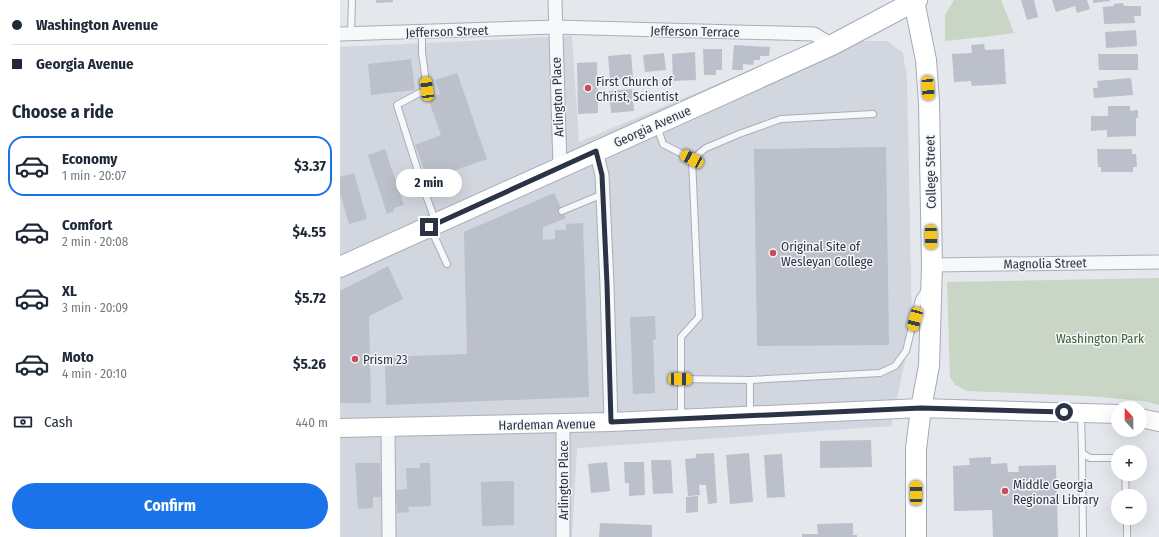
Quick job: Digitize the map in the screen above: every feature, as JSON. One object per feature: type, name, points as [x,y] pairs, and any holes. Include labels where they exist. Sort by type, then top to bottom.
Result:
[{"type":"main road","name":"Georgia Avenue","points":[[340,267],[832,45],[915,0]]},
{"type":"main road","name":"College Street","points":[[915,0],[926,60],[929,102],[932,271],[929,366],[921,408],[916,449],[916,537]]},
{"type":"street","name":"Arlington Place","points":[[554,0],[560,167]]},
{"type":"street","name":"Jefferson Street","points":[[346,33],[555,27]]},
{"type":"street","name":"Jefferson Terrace","points":[[555,27],[814,34],[832,45]]},
{"type":"street","points":[[596,151],[602,175],[611,422]]},
{"type":"street","name":"Magnolia Street","points":[[932,271],[1159,262]]},
{"type":"street","name":"Hardeman Avenue","points":[[340,428],[611,422],[921,408],[1111,414]]},
{"type":"street","points":[[1147,419],[1159,422]]},
{"type":"street","name":"Arlington Place","points":[[563,423],[564,537]]},
{"type":"street","points":[[388,427],[389,537]]},
{"type":"lane","points":[[346,33],[352,0]]},
{"type":"lane","points":[[422,31],[422,53],[427,89],[397,105],[433,225],[447,264]]},
{"type":"lane","points":[[692,159],[706,148],[719,142],[781,119],[873,114]]},
{"type":"lane","points":[[656,124],[664,144],[692,159]]},
{"type":"lane","points":[[681,419],[681,337],[699,317],[692,159]]},
{"type":"lane","points":[[562,211],[603,194]]},
{"type":"lane","points":[[680,379],[750,380],[880,373],[895,366],[906,350],[919,299],[932,271]]},
{"type":"lane","points":[[750,380],[750,416]]},
{"type":"lane","points":[[1080,413],[1083,537]]},
{"type":"lane","points":[[1082,453],[1090,458],[1111,458]]},
{"type":"lane","points":[[1127,525],[1127,537]]},
{"type":"shaded area","points":[[572,36],[579,142],[806,47],[864,41],[887,41],[903,53],[907,79],[912,328],[891,426],[577,448],[572,537],[340,537],[340,47]]},
{"type":"green space","points":[[954,0],[1001,0],[1014,33],[945,41],[945,15]]},
{"type":"green space","name":"Washington Park","points":[[1159,278],[1159,405],[1147,401],[1088,396],[967,391],[955,385],[950,377],[947,282]]},
{"type":"building","points":[[376,0],[393,0],[393,2],[376,3]]},
{"type":"building","points":[[1021,0],[1034,0],[1038,17],[1027,20]]},
{"type":"building","points":[[1052,0],[1087,0],[1090,9],[1077,13],[1075,6],[1056,12]]},
{"type":"building","points":[[1093,0],[1110,0],[1110,1],[1093,3]]},
{"type":"building","points":[[1123,3],[1124,6],[1141,6],[1141,16],[1134,16],[1135,23],[1104,24],[1103,7]]},
{"type":"building","points":[[1136,30],[1137,46],[1106,48],[1105,32]]},
{"type":"building","points":[[984,44],[985,50],[1004,49],[1006,84],[972,86],[971,81],[954,82],[952,54],[972,53],[971,45]]},
{"type":"building","points":[[734,45],[770,47],[769,56],[760,56],[760,60],[754,60],[753,65],[743,64],[743,70],[732,70]]},
{"type":"building","points":[[703,49],[722,49],[722,70],[716,70],[716,75],[704,75]]},
{"type":"building","points":[[695,52],[696,80],[673,81],[672,54]]},
{"type":"building","points":[[664,53],[666,70],[645,72],[643,55]]},
{"type":"building","points":[[631,54],[633,78],[610,80],[608,56]]},
{"type":"building","points":[[1098,54],[1138,54],[1138,70],[1099,70]]},
{"type":"building","points":[[411,59],[415,90],[371,95],[368,64]]},
{"type":"building","name":"First Church of Christ, Scientist","points":[[597,62],[598,113],[578,114],[577,63]]},
{"type":"building","points":[[457,73],[487,159],[428,180],[415,145],[441,135],[428,98],[440,94],[435,80]]},
{"type":"building","points":[[1131,78],[1133,95],[1094,98],[1093,88],[1098,88],[1097,81]]},
{"type":"building","points":[[632,89],[634,111],[611,113],[609,91]]},
{"type":"building","points":[[1108,106],[1130,106],[1130,111],[1138,110],[1138,118],[1136,118],[1136,136],[1107,137],[1107,130],[1091,131],[1091,116],[1108,116]]},
{"type":"building","points":[[886,147],[889,345],[757,346],[754,149]]},
{"type":"building","points":[[385,149],[404,205],[394,208],[394,211],[387,214],[368,155]]},
{"type":"building","points":[[1097,149],[1132,149],[1132,154],[1136,154],[1137,167],[1133,167],[1133,172],[1101,172],[1101,167],[1098,167]]},
{"type":"building","points":[[354,173],[367,219],[349,224],[340,193],[340,177]]},
{"type":"building","points":[[554,193],[566,218],[543,227],[543,240],[555,239],[555,230],[566,230],[566,224],[583,223],[589,397],[386,405],[385,357],[467,354],[464,232]]},
{"type":"building","name":"Prism 23","points":[[388,266],[403,299],[369,316],[371,403],[340,403],[340,291]]},
{"type":"building","points":[[655,316],[656,339],[653,340],[655,393],[633,394],[630,317]]},
{"type":"building","points":[[871,440],[872,467],[820,468],[820,441]]},
{"type":"building","points":[[714,453],[717,503],[708,504],[706,485],[699,485],[700,495],[688,496],[685,459],[696,458],[696,454]]},
{"type":"building","points":[[749,453],[753,502],[730,504],[726,455]]},
{"type":"building","points":[[782,454],[785,497],[767,498],[764,455]]},
{"type":"building","name":"Middle Georgia Regional Library","points":[[991,457],[991,464],[1007,463],[1008,472],[1019,472],[1018,466],[1056,465],[1058,537],[993,537],[992,510],[954,511],[953,466],[970,465],[969,458]]},
{"type":"building","points":[[651,460],[671,460],[673,493],[653,494]]},
{"type":"building","points":[[607,462],[610,491],[591,493],[588,464]]},
{"type":"building","points":[[624,462],[644,462],[645,495],[629,496],[629,483],[625,483]]},
{"type":"building","points":[[355,463],[380,463],[381,497],[373,497],[373,508],[358,509]]},
{"type":"building","points":[[420,463],[430,463],[431,506],[408,507],[409,512],[397,513],[396,490],[407,489],[406,468],[420,468]]},
{"type":"building","points":[[514,481],[514,525],[482,526],[481,482]]},
{"type":"building","points":[[698,496],[698,512],[686,513],[686,497]]},
{"type":"building","points":[[600,523],[652,525],[652,537],[599,537]]},
{"type":"building","points":[[853,523],[853,535],[857,535],[857,537],[802,537],[802,534],[818,534],[817,524]]},
{"type":"place","name":"First Church of Christ, Scientist","points":[[588,88]]},
{"type":"place","name":"Original Site of Wesleyan College","points":[[773,253]]},
{"type":"place","name":"Prism 23","points":[[355,359]]},
{"type":"place","name":"Middle Georgia Regional Library","points":[[1005,491]]},
{"type":"route","points":[[429,227],[596,151],[602,175],[611,422],[921,408],[1064,412]]}]
